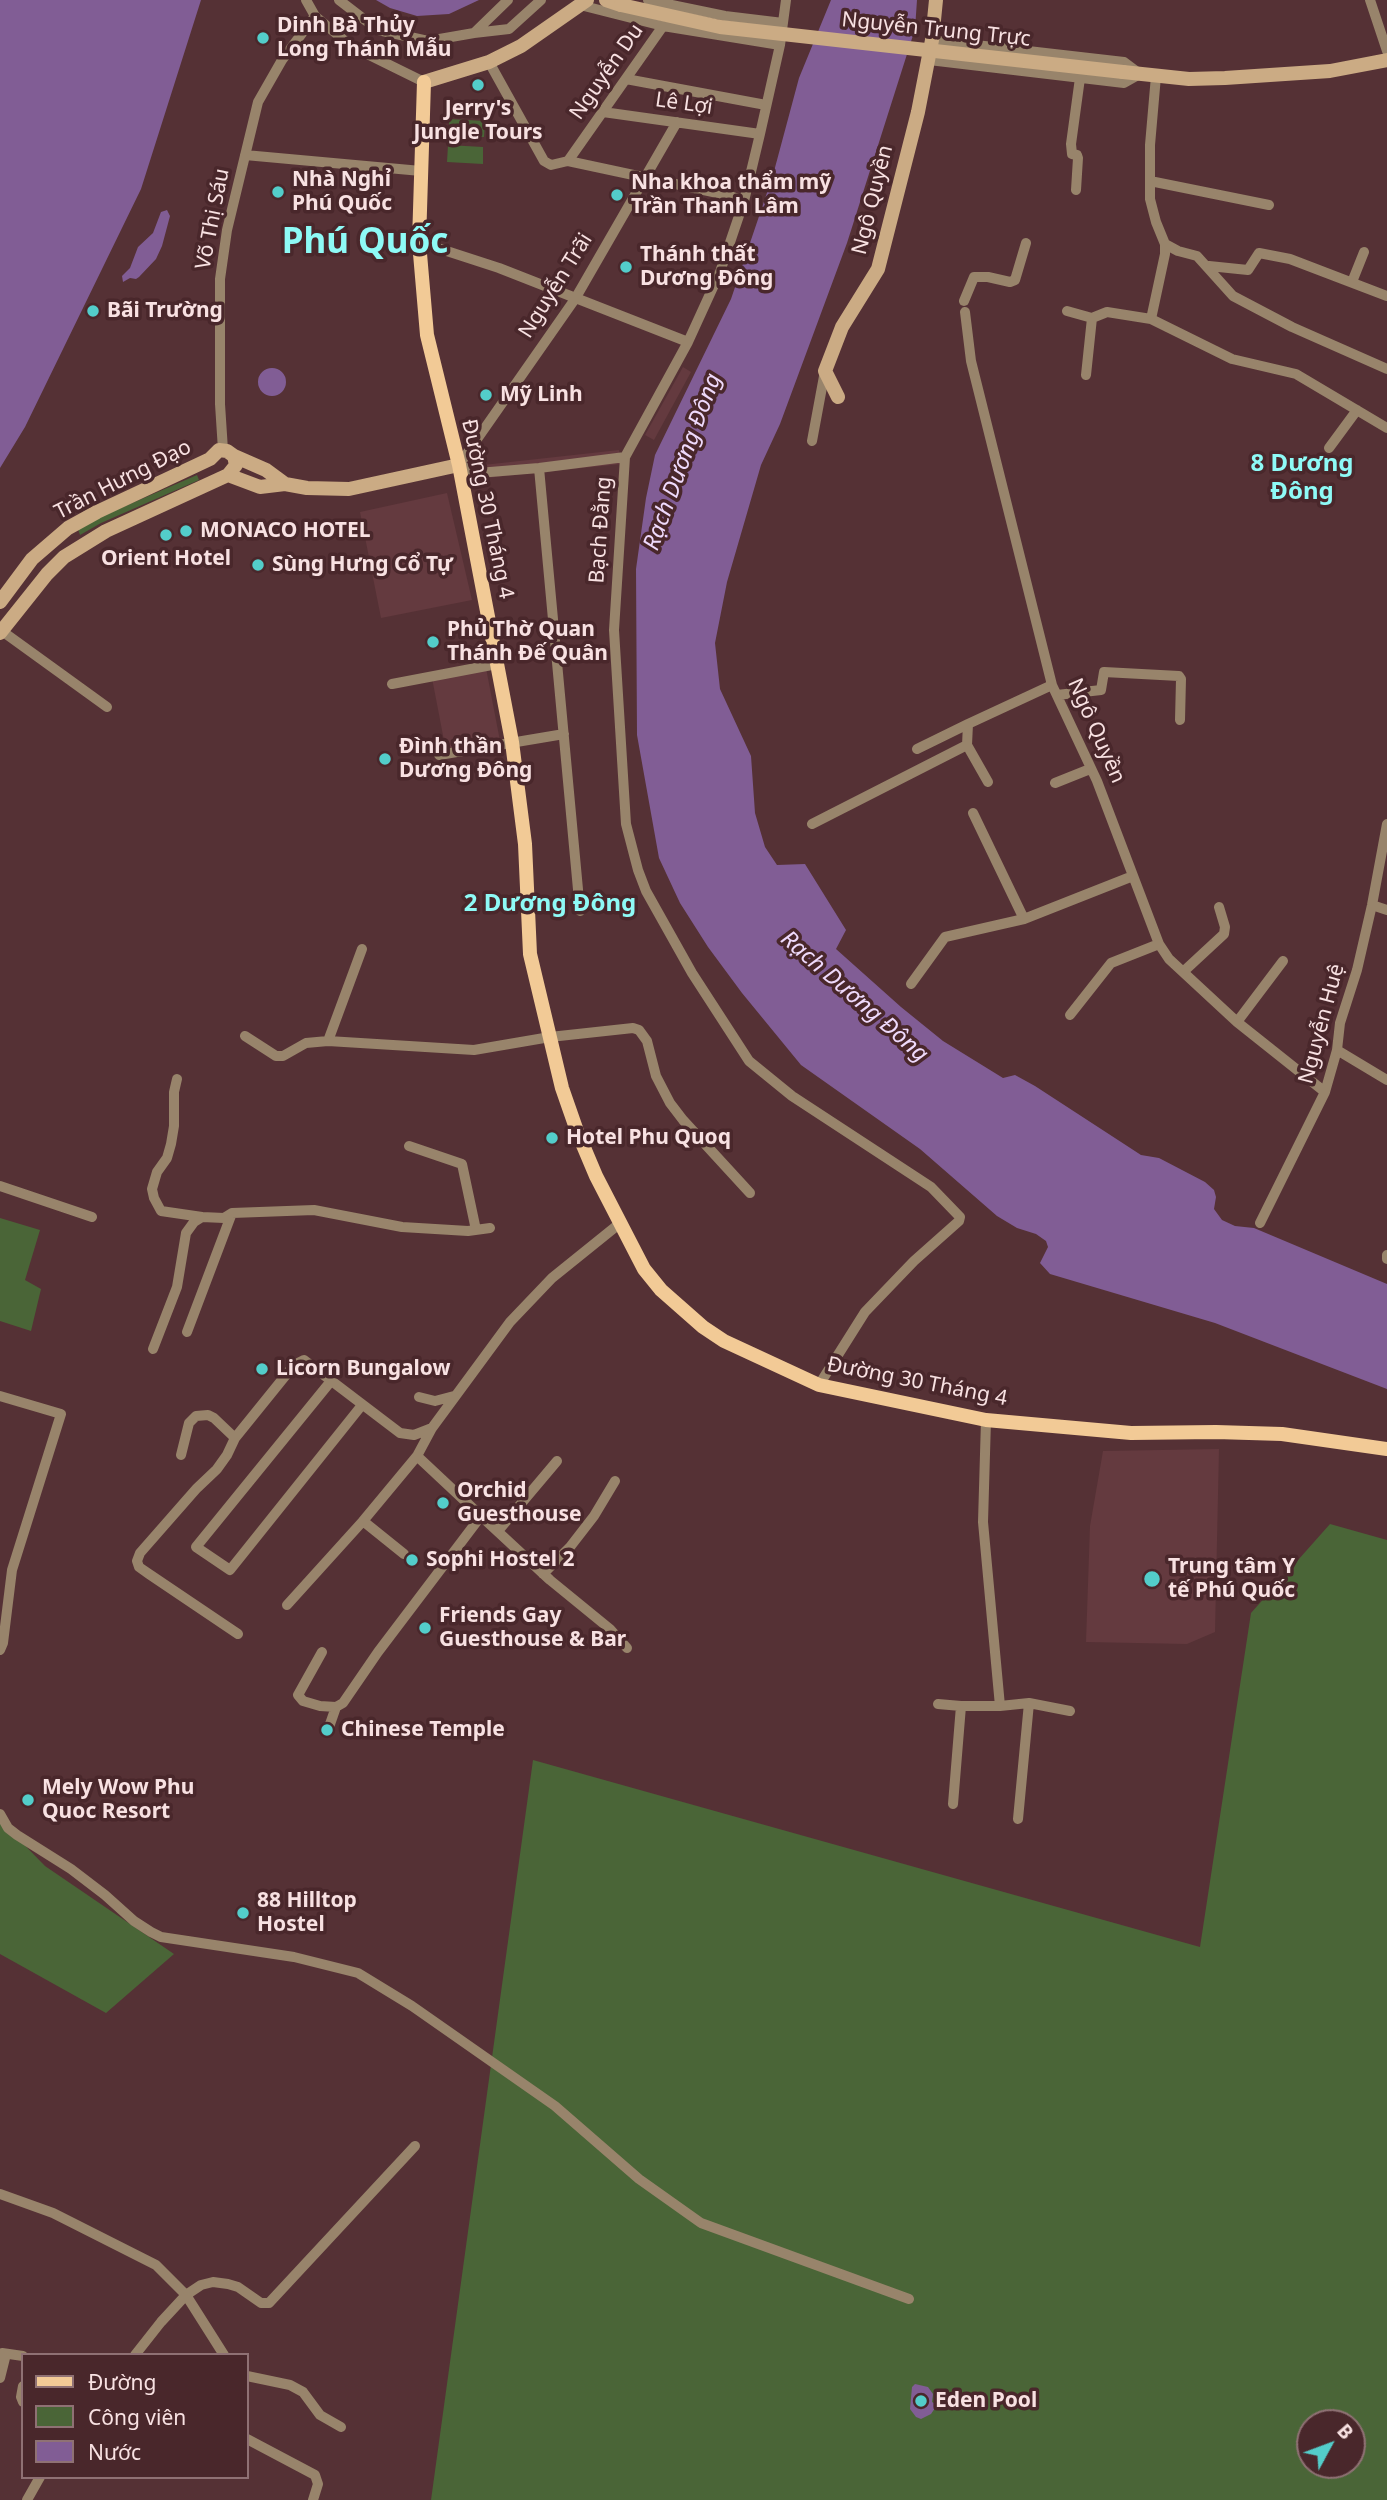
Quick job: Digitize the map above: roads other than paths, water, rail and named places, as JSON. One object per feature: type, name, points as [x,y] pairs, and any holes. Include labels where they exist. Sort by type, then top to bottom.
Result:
[{"type":"main road","points":[[424,82],[489,62],[522,46],[586,2],[596,0]]},
{"type":"main road","name":"Nguyễn Trung Trực","points":[[606,0],[720,27],[1189,79],[1330,71],[1387,60]]},
{"type":"main road","name":"Ngô Quyền","points":[[825,371],[842,327],[878,269],[929,60],[936,0]]},
{"type":"main road","name":"Đường 30 Tháng 4","points":[[424,82],[419,242],[427,335],[459,465],[512,742],[525,844],[530,954],[562,1088],[577,1131],[637,1259],[652,1280],[703,1326],[724,1341],[819,1385],[986,1420],[1131,1433],[1282,1434],[1387,1449]]},
{"type":"main road","points":[[825,371],[838,397]]},
{"type":"main road","points":[[285,484],[266,470],[229,453],[215,452],[210,459],[212,471],[260,487],[285,484],[307,488],[349,489],[459,465]]},
{"type":"main road","points":[[226,476],[234,470],[229,453]]},
{"type":"main road","name":"Trần Hưng Đạo","points":[[0,602],[32,559],[68,528],[210,459]]},
{"type":"main road","name":"Trần Hưng Đạo","points":[[1,632],[47,574],[79,545],[226,476]]},
{"type":"main road","points":[[68,528],[79,545]]},
{"type":"street","points":[[306,0],[316,16],[351,46],[424,82]]},
{"type":"street","points":[[339,0],[378,30],[428,41],[509,29],[534,2]]},
{"type":"street","points":[[474,33],[508,0]]},
{"type":"street","points":[[648,0],[725,16],[783,23]]},
{"type":"street","name":"Bạch Đằng","points":[[786,0],[780,45],[744,201],[714,291],[625,457],[614,630],[626,824],[646,891],[692,973],[749,1061],[792,1096],[931,1187],[960,1217],[959,1222],[914,1261],[865,1312],[819,1385]]},
{"type":"street","points":[[1370,0],[1387,51]]},
{"type":"street","points":[[586,2],[663,26]]},
{"type":"street","name":"Võ Thị Sáu","points":[[229,453],[220,404],[220,279],[227,230],[258,102],[282,60],[316,16]]},
{"type":"street","name":"Nguyễn Du","points":[[568,161],[663,26],[780,45]]},
{"type":"street","name":"Nguyễn Trung Trực","points":[[929,60],[1124,83],[1140,74],[1124,62],[932,40]]},
{"type":"street","points":[[489,62],[538,155],[551,165],[568,161],[744,201]]},
{"type":"street","points":[[1151,319],[1164,262],[1165,244],[1150,200],[1150,145],[1156,76]]},
{"type":"street","points":[[1076,190],[1078,158],[1072,154],[1071,144],[1080,78]]},
{"type":"street","name":"Lê Lợi","points":[[626,79],[766,106]]},
{"type":"street","name":"Lê Lợi","points":[[603,112],[760,134]]},
{"type":"street","name":"Nguyễn Trãi","points":[[459,465],[575,299],[677,122]]},
{"type":"street","points":[[245,155],[421,171]]},
{"type":"street","points":[[1150,181],[1269,205]]},
{"type":"street","points":[[419,242],[499,268],[688,342]]},
{"type":"street","name":"Ngô Quyền","points":[[1026,243],[1015,280],[1010,282],[974,277],[964,306],[971,361],[1054,690],[1090,769],[1158,944],[1183,972],[1237,1022],[1325,1092]]},
{"type":"street","points":[[1165,244],[1197,256],[1233,296],[1292,327],[1387,369]]},
{"type":"street","points":[[1352,282],[1364,252]]},
{"type":"street","points":[[1208,266],[1248,270],[1259,253],[1290,259],[1387,296]]},
{"type":"street","points":[[1067,310],[1092,318],[1107,312],[1151,319],[1232,359],[1296,374],[1387,428]]},
{"type":"street","points":[[1086,375],[1092,318]]},
{"type":"street","points":[[812,441],[825,371]]},
{"type":"street","points":[[1329,448],[1357,410]]},
{"type":"street","points":[[459,465],[478,473],[625,457]]},
{"type":"street","points":[[539,468],[580,911]]},
{"type":"street","points":[[1,632],[107,707]]},
{"type":"street","points":[[392,684],[497,664]]},
{"type":"street","points":[[917,749],[968,724],[1054,690],[1101,690],[1104,672],[1179,676],[1180,720]]},
{"type":"street","points":[[968,724],[967,745],[988,782]]},
{"type":"street","points":[[439,755],[564,734]]},
{"type":"street","points":[[812,824],[967,745]]},
{"type":"street","points":[[1055,783],[1090,769]]},
{"type":"street","points":[[973,813],[1024,919]]},
{"type":"street","name":"Nguyễn Huệ","points":[[1260,1223],[1325,1092],[1337,1050],[1340,1023],[1357,970],[1387,824]]},
{"type":"street","points":[[912,984],[945,937],[1024,919],[1133,876]]},
{"type":"street","points":[[1372,905],[1387,909]]},
{"type":"street","points":[[1183,972],[1224,934],[1225,927],[1219,907]]},
{"type":"street","points":[[1070,1015],[1111,963],[1158,944]]},
{"type":"street","points":[[328,1041],[362,950]]},
{"type":"street","points":[[1237,1022],[1283,961]]},
{"type":"street","points":[[245,1036],[276,1056],[283,1056],[306,1043],[328,1041],[474,1050],[550,1037],[633,1028],[639,1030],[647,1041],[656,1076],[670,1103],[683,1121],[750,1193]]},
{"type":"street","points":[[1337,1050],[1387,1080]]},
{"type":"street","points":[[177,1079],[171,1144],[152,1189],[161,1211],[224,1218],[232,1213],[314,1210],[402,1227],[476,1230],[490,1228]]},
{"type":"street","points":[[409,1146],[462,1164],[476,1230]]},
{"type":"street","points":[[0,1186],[92,1217]]},
{"type":"street","points":[[187,1332],[232,1213]]},
{"type":"street","points":[[153,1349],[177,1287],[187,1233],[194,1222],[202,1217]]},
{"type":"street","points":[[286,1605],[310,1582],[417,1456],[432,1428],[510,1322],[552,1278],[619,1224]]},
{"type":"street","points":[[239,1634],[139,1567],[137,1561],[140,1553],[217,1469],[235,1437],[294,1365],[304,1360],[400,1433],[414,1435],[432,1428]]},
{"type":"street","points":[[331,1381],[196,1547],[229,1570],[362,1405]]},
{"type":"street","points":[[419,1397],[435,1401],[455,1395]]},
{"type":"street","points":[[0,1396],[61,1415],[12,1570],[0,1650]]},
{"type":"street","points":[[181,1455],[189,1423],[195,1416],[208,1415],[214,1418],[235,1437]]},
{"type":"street","points":[[986,1420],[983,1522],[1000,1706]]},
{"type":"street","points":[[417,1456],[543,1574],[587,1608],[628,1648]]},
{"type":"street","points":[[498,1531],[557,1461]]},
{"type":"street","points":[[543,1574],[594,1516],[615,1480]]},
{"type":"street","points":[[322,1652],[298,1695],[303,1701],[336,1707],[343,1703],[378,1652],[481,1516]]},
{"type":"street","points":[[363,1521],[404,1554]]},
{"type":"street","points":[[1018,1819],[1028,1703]]},
{"type":"street","points":[[938,1704],[1000,1706],[1028,1703],[1070,1711]]},
{"type":"street","points":[[953,1804],[961,1706]]},
{"type":"street","points":[[329,1727],[336,1707]]},
{"type":"street","points":[[0,1814],[8,1828],[71,1869],[151,1932],[161,1937],[294,1957],[358,1973],[412,2006],[555,2106],[639,2179],[701,2223],[909,2299]]},
{"type":"street","points":[[137,2353],[186,2295],[201,2285],[220,2283],[238,2287],[261,2303],[270,2303],[415,2146]]},
{"type":"street","points":[[0,2194],[53,2213],[156,2265],[186,2295],[223,2353]]},
{"type":"street","points":[[0,2378],[3,2353],[21,2356]]},
{"type":"street","points":[[248,2376],[290,2385],[303,2392],[320,2415],[341,2427]]},
{"type":"street","points":[[248,2440],[314,2475],[318,2484],[313,2500]]},
{"type":"street","points":[[27,2500],[39,2479]]},
{"type":"water","points":[[0,0],[201,0],[141,189],[25,427],[0,468]]},
{"type":"water","points":[[376,0],[479,0],[449,14],[417,16],[390,8]]},
{"type":"water","name":"Rạch Dương Đông","points":[[831,0],[917,0],[915,29],[847,243],[780,424],[761,465],[727,582],[715,643],[720,689],[751,756],[755,813],[765,847],[777,865],[805,864],[846,930],[836,949],[943,1041],[1003,1078],[1015,1075],[1035,1086],[1141,1155],[1159,1158],[1205,1182],[1214,1190],[1214,1209],[1222,1220],[1235,1226],[1254,1228],[1387,1284],[1387,1389],[1215,1323],[1050,1274],[1040,1263],[1048,1247],[1046,1241],[997,1216],[920,1149],[801,1065],[708,947],[680,903],[659,858],[637,735],[636,569],[646,498],[655,455],[731,299],[773,175],[799,78]]},
{"type":"water","points":[[167,210],[170,216],[156,259],[139,277],[123,282],[122,276],[130,268],[138,247],[153,233],[161,212]]},
{"type":"water","points":[[272,368],[282,372],[286,382],[282,392],[272,396],[262,392],[258,382],[262,372]]},
{"type":"water","name":"Eden Pool","points":[[915,2384],[928,2387],[933,2394],[932,2402],[937,2405],[931,2414],[921,2419],[910,2409],[912,2387]]},
{"type":"place","name":"Dinh Bà Thủy Long Thánh Mẫu","points":[[263,38]]},
{"type":"place","name":"Jerry's Jungle Tours","points":[[478,85]]},
{"type":"place","name":"Nhà Nghỉ Phú Quốc","points":[[278,192]]},
{"type":"place","name":"Nha khoa thẩm mỹ Trần Thanh Lâm","points":[[617,195]]},
{"type":"place","name":"Thánh thất Dương Đông","points":[[626,267]]},
{"type":"place","name":"Bãi Trường","points":[[93,311]]},
{"type":"place","name":"Mỹ Linh","points":[[486,395]]},
{"type":"place","name":"MONACO HOTEL","points":[[186,531]]},
{"type":"place","name":"Orient Hotel","points":[[166,535]]},
{"type":"place","name":"Sùng Hưng Cổ Tự","points":[[258,565]]},
{"type":"place","name":"Phủ Thờ Quan Thánh Đế Quân","points":[[433,642]]},
{"type":"place","name":"Đình thần Dương Đông","points":[[385,759]]},
{"type":"place","name":"Hotel Phu Quoq","points":[[552,1138]]},
{"type":"place","name":"Licorn Bungalow","points":[[262,1369]]},
{"type":"place","name":"Orchid Guesthouse","points":[[443,1503]]},
{"type":"place","name":"Sophi Hostel 2","points":[[412,1560]]},
{"type":"place","name":"Trung tâm Y tế Phú Quốc","points":[[1152,1579]]},
{"type":"place","name":"Friends Gay Guesthouse & Bar","points":[[425,1628]]},
{"type":"place","name":"Chinese Temple","points":[[327,1730]]},
{"type":"place","name":"Mely Wow Phu Quoc Resort","points":[[28,1800]]},
{"type":"place","name":"88 Hilltop Hostel","points":[[243,1913]]},
{"type":"place","name":"Eden Pool","points":[[921,2401]]},
{"type":"district","name":"Phú Quốc","points":[[365,243]]},
{"type":"district","name":"8 Dương Đông","points":[[1302,478]]},
{"type":"district","name":"2 Dương Đông","points":[[550,904]]}]
